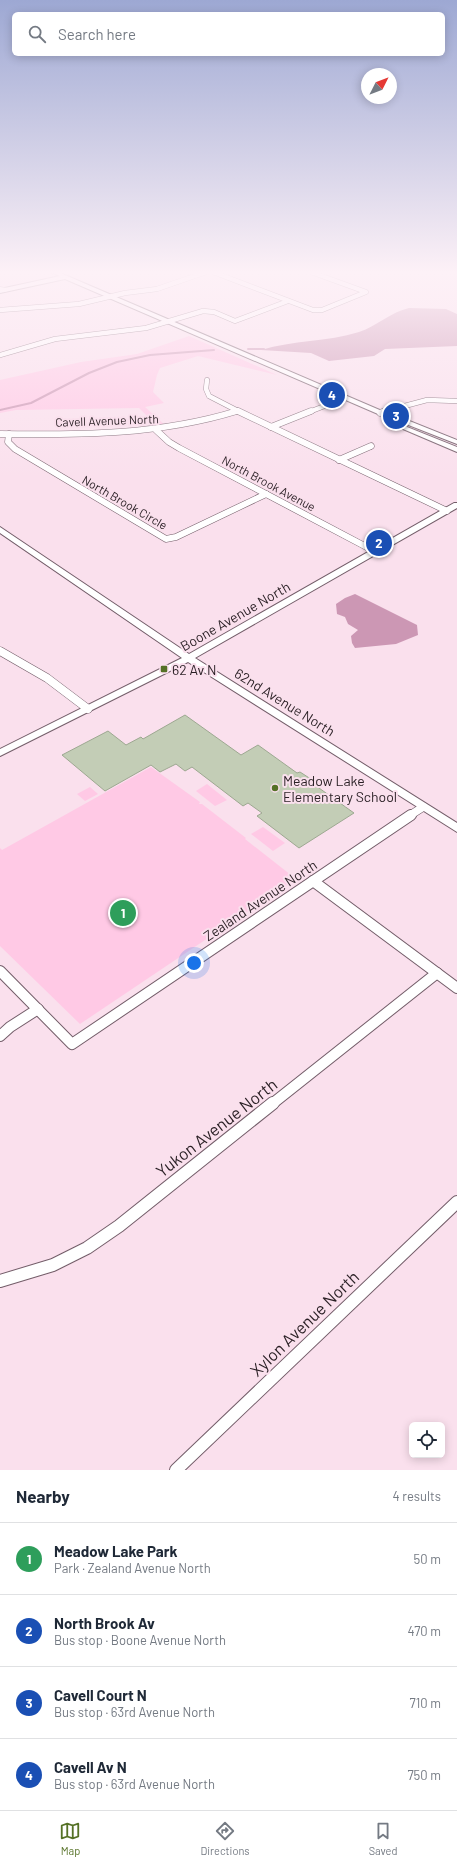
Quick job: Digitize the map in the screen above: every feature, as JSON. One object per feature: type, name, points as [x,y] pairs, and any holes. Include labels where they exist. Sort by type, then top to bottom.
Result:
[{"type":"street","points":[[0,355],[49,341]]},
{"type":"street","points":[[213,341],[380,413],[390,415],[457,442]]},
{"type":"street","points":[[206,380],[207,395],[338,460],[447,511]]},
{"type":"street","points":[[271,427],[345,398]]},
{"type":"street","points":[[380,413],[420,400],[440,399],[457,401]]},
{"type":"street","name":"Cavell Avenue North","points":[[0,434],[156,430],[203,421],[238,411]]},
{"type":"street","points":[[380,413],[382,417],[457,450]]},
{"type":"street","name":"North Brook Avenue","points":[[156,430],[169,442],[179,448],[376,552]]},
{"type":"street","name":"North Brook Circle","points":[[9,434],[8,442],[15,449],[166,539],[176,537],[266,494]]},
{"type":"street","points":[[338,460],[371,446]]},
{"type":"street","name":"Boone Avenue North","points":[[0,753],[188,658],[457,505]]},
{"type":"street","name":"62nd Avenue North","points":[[0,529],[188,658],[455,825]]},
{"type":"street","points":[[0,651],[47,678],[88,709]]},
{"type":"street","name":"Zealand Avenue North","points":[[38,1008],[72,1044],[423,806]]},
{"type":"street","points":[[313,881],[457,988]]},
{"type":"street","points":[[0,971],[38,1008],[10,1027],[0,1036]]},
{"type":"street","name":"Yukon Avenue North","points":[[0,1281],[53,1265],[87,1248],[119,1226],[437,973]]},
{"type":"street","name":"Xylon Avenue North","points":[[176,1470],[457,1202]]},
{"type":"shaded area","points":[[176,341],[199,341],[277,375],[198,356],[160,368],[153,392],[164,403],[145,407],[165,425],[157,426],[139,408],[16,410],[0,413],[0,380],[81,362],[137,354]]},
{"type":"shaded area","points":[[313,341],[457,341],[457,346],[385,349],[374,356],[329,361],[311,353],[261,350],[285,344]]},
{"type":"shaded area","points":[[355,594],[417,625],[418,635],[396,644],[355,648],[352,643],[351,636],[358,630],[348,624],[345,617],[337,614],[336,604]]},
{"type":"shaded area","points":[[151,767],[200,802],[199,804],[202,804],[246,838],[245,839],[296,879],[80,1024],[0,946],[0,848],[2,850]]},
{"type":"shaded area","points":[[207,784],[227,800],[215,806],[196,791]]},
{"type":"shaded area","points":[[90,787],[98,794],[85,801],[77,794]]},
{"type":"shaded area","points":[[263,827],[285,843],[273,851],[251,834]]},
{"type":"building","name":"Meadow Lake Elementary School","points":[[185,715],[241,755],[258,745],[297,773],[300,772],[314,781],[312,783],[354,813],[299,848],[257,816],[262,813],[248,803],[243,806],[192,767],[185,771],[176,764],[160,772],[151,765],[105,791],[62,755],[108,731],[126,745],[141,737],[143,739]]},
{"type":"waterway","points":[[248,349],[264,349]]},
{"type":"waterway","points":[[0,410],[31,403],[89,373],[117,362],[150,355],[214,350]]},
{"type":"place","name":"Cavell Av N","points":[[332,395]]},
{"type":"place","name":"Cavell Court N","points":[[396,416]]},
{"type":"place","name":"North Brook Av","points":[[379,543]]},
{"type":"place","name":"62 Av N","points":[[164,669]]},
{"type":"place","name":"Meadow Lake Elementary School","points":[[275,788]]},
{"type":"place","name":"Meadow Lake Park","points":[[123,913]]}]
